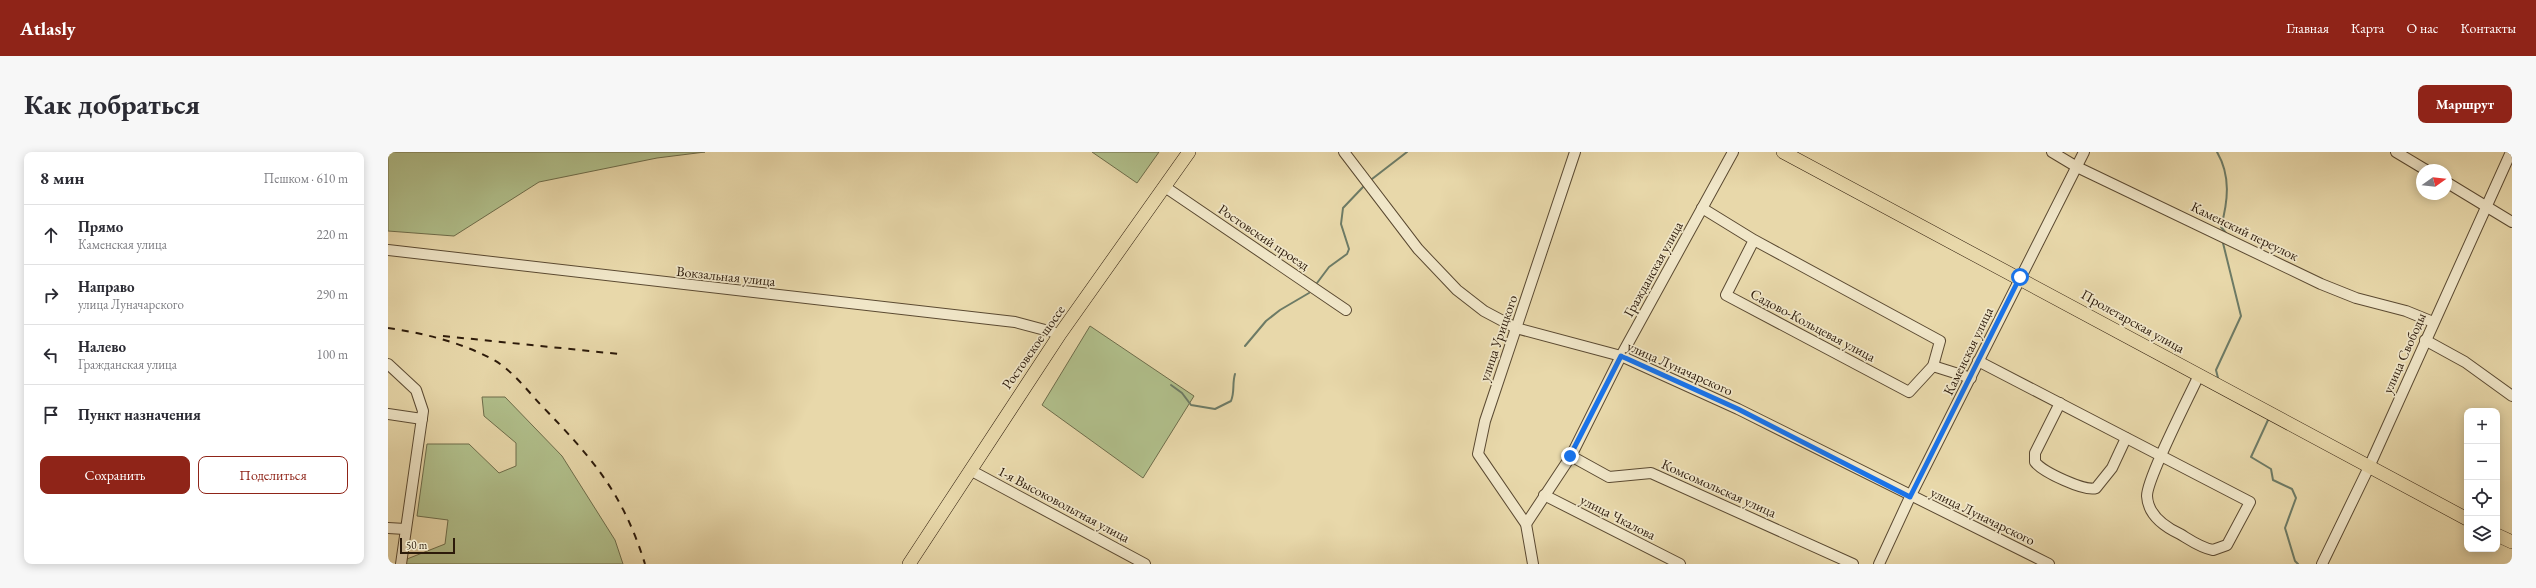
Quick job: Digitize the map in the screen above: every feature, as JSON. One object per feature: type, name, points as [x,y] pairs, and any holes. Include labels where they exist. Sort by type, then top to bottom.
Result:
[{"type":"main road","name":"Ростовское шоссе","points":[[912,563],[970,470],[1060,334],[1189,152]]},
{"type":"main road","name":"Пролетарская улица","points":[[1783,152],[2020,277],[2368,467],[2464,517]]},
{"type":"main road","points":[[2500,536],[2512,542]]},
{"type":"street","name":"улица Луначарского","points":[[1344,152],[1418,249],[1457,290],[1484,311],[1516,328],[1621,356],[1738,409],[1910,497],[2049,564]]},
{"type":"street","name":"улица Урицкого","points":[[1526,524],[1478,454],[1484,421],[1575,152]]},
{"type":"street","name":"Гражданская улица","points":[[1526,524],[1570,456],[1621,356],[1734,152]]},
{"type":"street","name":"Каменский переулок","points":[[2052,152],[2076,167],[2321,284],[2356,298],[2406,311],[2433,322]]},
{"type":"street","name":"Каменская улица","points":[[1879,564],[1910,497],[2084,152]]},
{"type":"street","points":[[2396,152],[2416,164]]},
{"type":"street","name":"улица Свободы","points":[[2322,564],[2368,467],[2511,152]]},
{"type":"street","points":[[2452,186],[2512,222]]},
{"type":"street","name":"Ростовский проезд","points":[[1165,187],[1346,310]]},
{"type":"street","name":"Садово-Кольцевая улица","points":[[1702,208],[1754,240],[1940,341],[1933,366],[1909,392],[1726,295],[1754,240]]},
{"type":"street","name":"Вокзальная улица","points":[[388,250],[1015,322],[1060,334]]},
{"type":"street","points":[[2425,340],[2465,362],[2512,396]]},
{"type":"street","points":[[1978,361],[2162,457],[2250,502],[2227,544],[2223,548],[2207,549],[2166,527],[2152,510],[2147,498],[2148,490],[2162,457],[2199,375]]},
{"type":"street","points":[[388,364],[416,390],[421,402],[422,419],[401,564]]},
{"type":"street","points":[[1933,366],[1971,378]]},
{"type":"street","points":[[2060,403],[2035,453],[2035,462],[2042,468],[2086,490],[2096,488],[2112,468],[2126,438]]},
{"type":"street","points":[[388,414],[422,419]]},
{"type":"street","name":"Комсомольская улица","points":[[1570,456],[1609,477],[1651,473],[1853,564]]},
{"type":"street","name":"1-я Высоковольтная улица","points":[[970,470],[1145,564]]},
{"type":"street","name":"улица Чкалова","points":[[1544,495],[1680,564]]},
{"type":"street","points":[[1526,524],[1533,564]]},
{"type":"street","points":[[388,528],[405,529]]},
{"type":"green space","points":[[388,152],[705,152],[657,158],[539,182],[454,236],[388,231]]},
{"type":"green space","points":[[1092,152],[1159,152],[1137,183]]},
{"type":"green space","points":[[1090,326],[1194,396],[1143,478],[1042,405]]},
{"type":"green space","points":[[482,397],[505,397],[562,456],[615,540],[623,564],[406,564],[407,559],[445,544],[448,520],[417,516],[427,444],[469,444],[499,473],[516,466],[516,443],[484,416]]},
{"type":"waterway","points":[[1372,179],[1407,152]]},
{"type":"waterway","points":[[2217,152],[2225,170],[2227,198],[2221,227],[2226,233]]},
{"type":"waterway","points":[[1317,283],[1329,267],[1347,254],[1349,249],[1341,224],[1343,208],[1363,187]]},
{"type":"waterway","points":[[2218,378],[2216,370],[2241,316],[2223,243]]},
{"type":"waterway","points":[[1245,346],[1266,321],[1280,310],[1309,293]]},
{"type":"waterway","points":[[1171,385],[1182,393],[1191,405],[1215,409],[1231,401],[1235,374]]},
{"type":"waterway","points":[[2268,420],[2251,457],[2271,469],[2273,480],[2292,489],[2296,498],[2285,528],[2295,561],[2298,564]]},
{"type":"railway","points":[[388,328],[454,343],[480,353],[506,368],[575,442],[603,477],[626,516],[636,538],[645,564]]},
{"type":"railway","points":[[443,336],[619,354]]},
{"type":"route","points":[[1570,456],[1621,356],[1738,409],[1910,497],[1971,378],[2020,277]]}]
